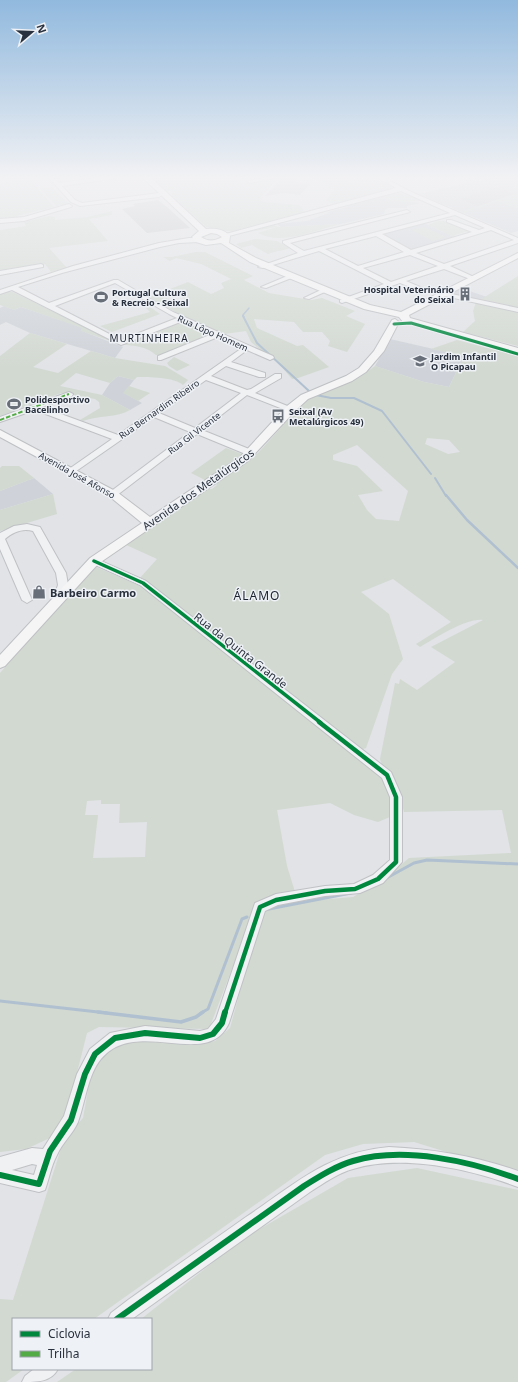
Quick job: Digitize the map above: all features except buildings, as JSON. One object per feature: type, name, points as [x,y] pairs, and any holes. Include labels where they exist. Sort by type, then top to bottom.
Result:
[{"type":"main road","points":[[203,240],[345,300],[398,318],[518,350]]},
{"type":"main road","points":[[212,243],[222,240]]},
{"type":"main road","points":[[225,240],[225,243],[228,247],[263,266]]},
{"type":"main road","points":[[398,318],[517,255]]},
{"type":"main road","name":"Avenida dos Metalúrgicos","points":[[0,663],[94,561],[251,453],[291,409],[306,397],[356,375],[368,366],[374,359],[398,318]]},
{"type":"main road","name":"Avenida José Afonso","points":[[0,433],[113,494],[150,523]]},
{"type":"street","points":[[0,292],[89,263],[183,240]]},
{"type":"street","points":[[291,240],[285,242],[303,253]]},
{"type":"street","points":[[263,266],[303,253],[352,240]]},
{"type":"street","points":[[389,240],[411,252],[472,278]]},
{"type":"street","points":[[358,268],[450,240]]},
{"type":"street","points":[[345,300],[517,240]]},
{"type":"street","points":[[320,249],[389,284]]},
{"type":"street","points":[[0,273],[41,266]]},
{"type":"street","points":[[264,287],[290,277]]},
{"type":"street","points":[[95,280],[105,286]]},
{"type":"street","name":"Rua Lôpo Homem","points":[[105,286],[116,281],[182,319],[270,358]]},
{"type":"street","points":[[400,281],[425,291]]},
{"type":"street","points":[[49,306],[105,286]]},
{"type":"street","points":[[12,287],[121,343],[182,319]]},
{"type":"street","points":[[67,289],[76,296]]},
{"type":"street","points":[[307,298],[323,291]]},
{"type":"street","points":[[441,294],[518,310]]},
{"type":"street","points":[[161,358],[217,335]]},
{"type":"street","name":"Rua Bernardim Ribeiro","points":[[72,471],[246,348]]},
{"type":"street","points":[[225,363],[262,375]]},
{"type":"street","points":[[206,376],[291,409]]},
{"type":"street","name":"Rua Gil Vicente","points":[[113,494],[247,392],[253,391],[278,376]]},
{"type":"street","points":[[0,420],[69,394]]},
{"type":"street","points":[[35,407],[118,438]]},
{"type":"street","points":[[153,414],[251,453]]},
{"type":"street","points":[[27,600],[0,538],[6,532],[19,528],[33,527],[37,529],[61,573],[73,583]]},
{"type":"street","name":"Rua da Quinta Grande","points":[[0,1175],[39,1184],[47,1158],[71,1120],[85,1074],[95,1054],[115,1038],[145,1033],[200,1038],[213,1034],[222,1023],[260,908],[276,900],[325,891],[355,889],[378,879],[396,862],[396,797],[387,776],[372,762],[346,744],[143,583],[94,561]]},
{"type":"street","points":[[58,599],[62,586],[61,573]]},
{"type":"street","points":[[118,1318],[285,1200],[328,1172],[353,1160],[402,1154],[501,1171],[518,1179]]},
{"type":"street","points":[[0,1165],[32,1156],[47,1158]]},
{"type":"street","points":[[31,1382],[48,1370]]},
{"type":"shaded area","points":[[0,240],[108,241],[49,248],[67,268],[51,272],[45,264],[0,271]]},
{"type":"shaded area","points":[[249,240],[271,240],[277,241],[290,248],[268,254],[252,245],[241,248],[236,244]]},
{"type":"shaded area","points":[[394,240],[442,240],[411,250]]},
{"type":"shaded area","points":[[196,252],[205,252],[253,276],[244,280],[269,293],[311,300],[322,298],[355,311],[346,316],[365,324],[347,352],[328,346],[330,341],[322,332],[303,332],[294,322],[254,319],[257,328],[297,346],[303,345],[329,367],[292,379],[274,358],[263,352],[251,342],[246,331],[224,334],[184,317],[149,297],[188,282],[211,294],[224,288],[221,283],[231,279],[201,264],[176,258],[170,261],[163,257],[172,257]],"holes":[[[160,294],[179,295],[188,301],[177,305]]]},
{"type":"shaded area","points":[[518,276],[518,308],[480,300]]},
{"type":"shaded area","points":[[461,288],[487,297],[480,300],[453,295],[454,293],[452,292]]},
{"type":"shaded area","points":[[7,292],[13,292],[119,344],[81,331],[82,328],[21,307],[14,310],[0,305],[0,295]]},
{"type":"shaded area","points":[[476,302],[518,311],[518,346],[463,332],[475,321],[473,311]]},
{"type":"shaded area","points":[[4,306],[14,310],[21,307],[72,324],[83,328],[82,331],[123,347],[115,358],[30,333],[6,322],[0,325],[0,308]]},
{"type":"shaded area","points":[[150,307],[160,314],[112,332],[100,326],[150,312],[146,308]]},
{"type":"shaded area","points":[[181,322],[185,322],[211,335],[165,355],[156,355],[149,350],[140,347],[122,345]]},
{"type":"shaded area","points":[[30,333],[67,344],[33,367],[58,373],[91,351],[115,358],[165,366],[188,380],[183,385],[174,380],[161,378],[137,377],[134,380],[118,376],[110,383],[76,373],[60,386],[102,395],[130,410],[125,413],[83,421],[80,420],[100,408],[99,402],[95,399],[61,393],[0,416],[0,356]]},
{"type":"shaded area","name":"Jardim Infantil O Picapau","points":[[390,339],[464,356],[449,387],[424,382],[375,366]]},
{"type":"shaded area","points":[[457,340],[518,356],[518,1174],[414,1142],[363,1144],[325,1155],[95,1318],[12,1318],[12,1370],[23,1370],[6,1382],[0,1382],[0,1299],[13,1300],[64,1139],[83,1118],[92,1068],[105,1050],[139,1040],[204,1043],[215,1041],[230,1028],[259,922],[269,907],[282,903],[353,897],[389,875],[409,858],[511,853],[502,810],[404,812],[397,785],[382,765],[380,759],[395,683],[399,684],[400,679],[417,690],[455,662],[431,647],[483,620],[476,620],[460,625],[420,647],[416,644],[451,622],[393,579],[361,592],[389,614],[403,659],[392,674],[366,748],[360,750],[139,579],[157,559],[124,544],[206,489],[212,489],[217,485],[216,484],[259,452],[304,402],[360,377],[375,366],[424,382],[449,387],[464,356],[431,349]],"holes":[[[427,438],[449,440],[460,452],[448,454],[425,444]],[[357,445],[408,491],[399,521],[376,519],[367,510],[358,495],[383,491],[357,466],[333,460],[333,455]]]},
{"type":"shaded area","points":[[174,357],[190,365],[177,371],[167,363]]},
{"type":"shaded area","points":[[118,376],[134,380],[124,393],[142,403],[130,410],[102,395],[110,383]]},
{"type":"shaded area","points":[[129,386],[150,393],[138,401],[123,393]]},
{"type":"shaded area","points":[[226,448],[242,454],[205,480],[191,473]]},
{"type":"shaded area","points":[[2,466],[19,466],[34,478],[0,491],[0,468]]},
{"type":"shaded area","points":[[34,478],[53,494],[0,510],[0,491]]},
{"type":"shaded area","points":[[53,494],[57,514],[0,531],[0,510]]},
{"type":"shaded area","points":[[96,567],[140,586],[385,780],[392,794],[390,817],[378,822],[354,815],[330,803],[277,810],[287,866],[295,892],[258,901],[209,1029],[99,1027],[87,1033],[64,1124],[50,1138],[26,1149],[0,1152],[0,673],[91,570]],"holes":[[[101,800],[101,804],[120,804],[119,823],[147,822],[145,857],[93,858],[98,815],[85,815],[87,801]]]},
{"type":"shaded area","points":[[417,1168],[518,1190],[518,1382],[57,1382],[75,1370],[152,1370],[152,1318],[142,1318],[244,1238],[348,1178]]},
{"type":"waterway","points":[[244,317],[243,315],[249,308]]},
{"type":"waterway","points":[[243,316],[257,343],[309,391]]},
{"type":"waterway","points":[[316,395],[331,398],[354,398],[382,411],[431,474]]},
{"type":"waterway","points":[[435,478],[446,496]]},
{"type":"waterway","points":[[446,495],[467,520],[518,568]]},
{"type":"waterway","points":[[383,880],[414,863],[427,860],[518,864]]},
{"type":"waterway","points":[[269,909],[351,893]]},
{"type":"waterway","points":[[201,1013],[208,1009],[242,919],[247,917]]},
{"type":"waterway","points":[[0,1001],[107,1013]]},
{"type":"waterway","points":[[98,1012],[181,1022],[196,1017],[203,1012]]},
{"type":"marked path","points":[[0,420],[69,394]]},
{"type":"cycle path","points":[[394,324],[411,323],[518,354]]},
{"type":"cycle path","points":[[0,1175],[39,1184],[50,1151],[71,1120],[85,1074],[95,1054],[115,1038],[145,1033],[200,1038],[213,1034],[222,1023],[260,907],[276,900],[325,891],[355,889],[378,879],[396,862],[396,797],[387,775],[143,583],[94,561]]},
{"type":"cycle path","points":[[118,1318],[304,1186],[328,1172],[352,1161],[369,1157],[389,1155],[436,1158],[482,1167],[518,1179]]},
{"type":"place","name":"Hospital Veterinário do Seixal","points":[[465,294]]},
{"type":"place","name":"Portugal Cultura & Recreio - Seixal","points":[[101,297]]},
{"type":"place","name":"Jardim Infantil O Picapau","points":[[420,361]]},
{"type":"place","name":"Polidesportivo Bacelinho","points":[[14,404]]},
{"type":"place","name":"Seixal (Av Metalúrgicos 49)","points":[[278,416]]},
{"type":"place","name":"Barbeiro Carmo","points":[[39,592]]},
{"type":"district","name":"MURTINHEIRA","points":[[149,338]]},
{"type":"district","name":"ÁLAMO","points":[[257,595]]}]
